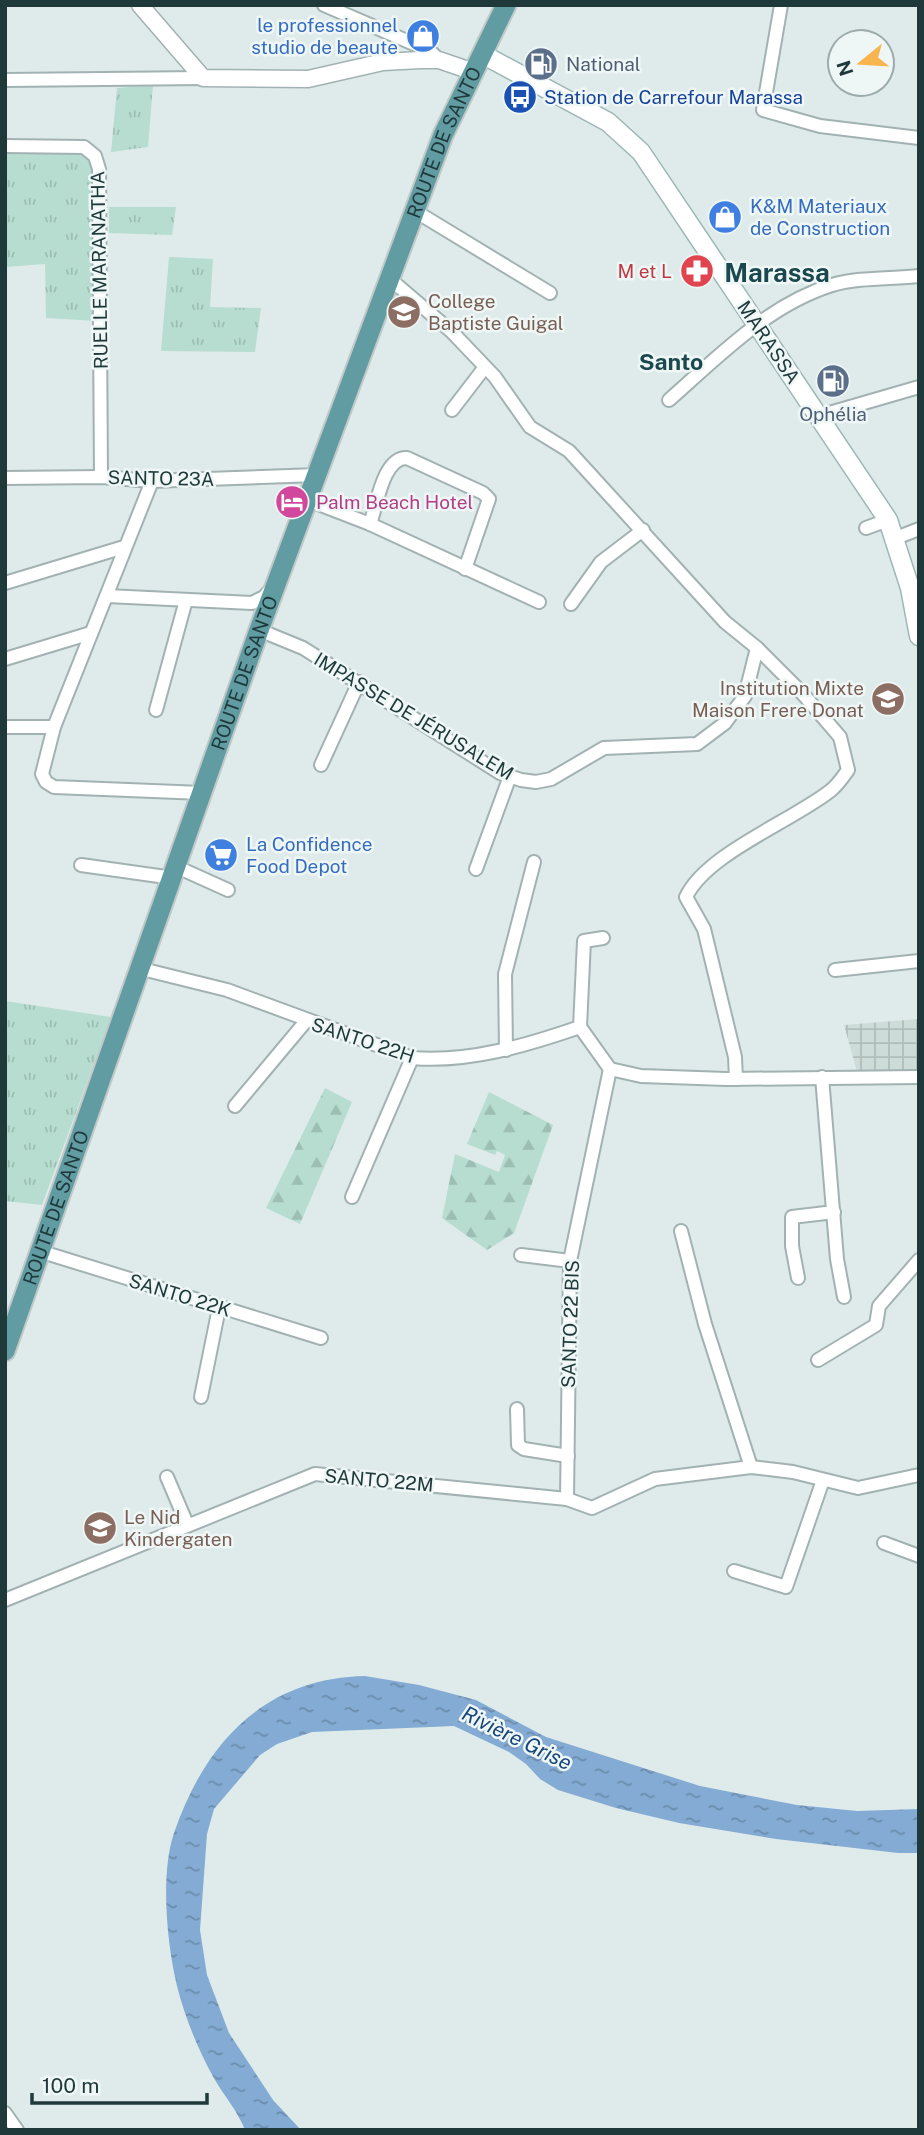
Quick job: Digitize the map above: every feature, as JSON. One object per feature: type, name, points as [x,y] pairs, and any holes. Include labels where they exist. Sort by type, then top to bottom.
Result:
[{"type":"main road","name":"ROUTE DE SANTO","points":[[5,1350],[12,1310],[39,1251],[142,969],[259,630],[443,135],[506,5]]},
{"type":"main road","name":"MARASSA","points":[[477,63],[623,132],[669,191],[888,520],[910,588],[919,636]]},
{"type":"street","points":[[140,5],[203,78]]},
{"type":"street","points":[[324,5],[430,51],[439,60]]},
{"type":"street","points":[[781,5],[763,110],[820,126],[919,138]]},
{"type":"street","points":[[5,80],[307,79],[383,62],[439,60],[477,63]]},
{"type":"street","name":"RUELLE MARANATHA","points":[[5,146],[85,147],[95,156],[99,169],[101,477]]},
{"type":"street","points":[[415,211],[550,293]]},
{"type":"street","points":[[669,400],[756,323],[834,285],[919,276]]},
{"type":"street","points":[[390,279],[452,332],[515,402],[530,427],[569,451],[724,622],[757,648],[840,737],[848,770],[832,790],[754,838],[694,881],[686,897],[704,929],[735,1057],[736,1079]]},
{"type":"street","points":[[452,410],[485,368]]},
{"type":"street","points":[[819,416],[919,387]]},
{"type":"street","points":[[370,524],[390,465],[400,458],[407,458],[483,493],[489,499],[486,512],[465,569]]},
{"type":"street","name":"SANTO 23A","points":[[5,478],[101,477],[152,481],[317,475]]},
{"type":"street","points":[[152,481],[54,727],[42,774],[46,782],[54,787],[202,793]]},
{"type":"street","points":[[308,500],[370,524],[539,602]]},
{"type":"street","points":[[866,528],[888,520]]},
{"type":"street","points":[[896,538],[919,528]]},
{"type":"street","points":[[572,604],[601,562],[643,530]]},
{"type":"street","points":[[5,583],[124,547]]},
{"type":"street","points":[[107,596],[251,603],[264,597],[281,576]]},
{"type":"street","points":[[156,710],[186,600]]},
{"type":"street","name":"IMPASSE DE JÉRUSALEM","points":[[259,630],[303,648],[510,776],[536,782],[551,779],[604,748],[697,744],[724,723],[745,696],[757,648]]},
{"type":"street","points":[[5,659],[91,633]]},
{"type":"street","points":[[321,765],[359,682]]},
{"type":"street","points":[[5,727],[54,727]]},
{"type":"street","points":[[476,869],[510,776]]},
{"type":"street","points":[[506,1050],[505,974],[534,862]]},
{"type":"street","points":[[81,866],[175,873],[228,890]]},
{"type":"street","points":[[603,938],[584,941],[580,1027],[610,1069],[641,1076],[736,1079],[919,1077]]},
{"type":"street","points":[[835,970],[919,961]]},
{"type":"street","name":"SANTO 22H","points":[[142,969],[226,990],[412,1058],[427,1059],[506,1050],[580,1027]]},
{"type":"street","points":[[235,1106],[306,1021]]},
{"type":"street","points":[[352,1197],[412,1058]]},
{"type":"street","name":"SANTO 22 BIS","points":[[567,1499],[570,1261],[610,1069]]},
{"type":"street","points":[[822,1077],[837,1259],[844,1297]]},
{"type":"street","points":[[798,1278],[792,1246],[792,1217],[834,1212]]},
{"type":"street","points":[[681,1231],[705,1324],[751,1467]]},
{"type":"street","name":"SANTO 22K","points":[[39,1251],[321,1338]]},
{"type":"street","points":[[521,1255],[570,1261]]},
{"type":"street","points":[[818,1360],[876,1325],[879,1306],[919,1260]]},
{"type":"street","points":[[201,1397],[219,1308]]},
{"type":"street","points":[[517,1409],[518,1445],[524,1449],[568,1456]]},
{"type":"street","name":"SANTO 22M","points":[[5,1600],[315,1474],[567,1499],[592,1508],[655,1479],[751,1467],[858,1488],[919,1475]]},
{"type":"street","points":[[167,1477],[187,1524]]},
{"type":"street","points":[[734,1571],[786,1587],[823,1480]]},
{"type":"street","points":[[884,1543],[919,1556]]},
{"type":"street","points":[[5,2113],[17,2130]]},
{"type":"shaded area","points":[[919,1019],[919,1075],[858,1075],[844,1025]]},
{"type":"green space","points":[[153,85],[148,147],[111,152],[117,88]]},
{"type":"green space","points":[[5,153],[97,154],[97,321],[46,318],[45,264],[5,267]]},
{"type":"green space","points":[[109,207],[176,207],[172,235],[109,233]]},
{"type":"green space","points":[[169,257],[213,259],[210,307],[261,308],[255,352],[161,351]]},
{"type":"green space","points":[[5,1001],[111,1017],[42,1205],[5,1201]]},
{"type":"green space","points":[[325,1088],[352,1102],[300,1224],[266,1208]]},
{"type":"green space","points":[[489,1092],[553,1125],[514,1233],[487,1250],[442,1218],[455,1154],[499,1172],[505,1155],[497,1151],[495,1155],[467,1144]]},
{"type":"water","name":"Rivière Grise","points":[[365,1676],[419,1685],[476,1700],[546,1737],[700,1786],[797,1805],[857,1811],[919,1809],[919,1853],[776,1839],[679,1823],[616,1808],[558,1790],[540,1779],[526,1764],[509,1752],[454,1726],[312,1732],[277,1744],[260,1755],[214,1809],[207,1834],[200,1930],[207,1975],[229,2033],[273,2100],[301,2130],[245,2130],[203,2058],[177,1986],[170,1951],[166,1889],[174,1833],[203,1770],[222,1744],[244,1721],[269,1703],[297,1689],[329,1680]]},
{"type":"place","name":"le professionnel studio de beaute","points":[[423,36]]},
{"type":"place","name":"National","points":[[541,64]]},
{"type":"place","name":"Station de Carrefour Marassa","points":[[520,97]]},
{"type":"place","name":"K&M Materiaux de Construction","points":[[725,217]]},
{"type":"place","name":"M et L","points":[[697,271]]},
{"type":"place","name":"College Baptiste Guigal","points":[[404,312]]},
{"type":"place","name":"Ophélia","points":[[833,381]]},
{"type":"place","name":"Palm Beach Hotel","points":[[292,502]]},
{"type":"place","name":"Institution Mixte Maison Frere Donat","points":[[888,699]]},
{"type":"place","name":"La Confidence Food Depot","points":[[221,855]]},
{"type":"place","name":"Le Nid Kindergaten","points":[[100,1528]]},
{"type":"district","name":"Marassa","points":[[777,272]]},
{"type":"district","name":"Santo","points":[[671,361]]}]
